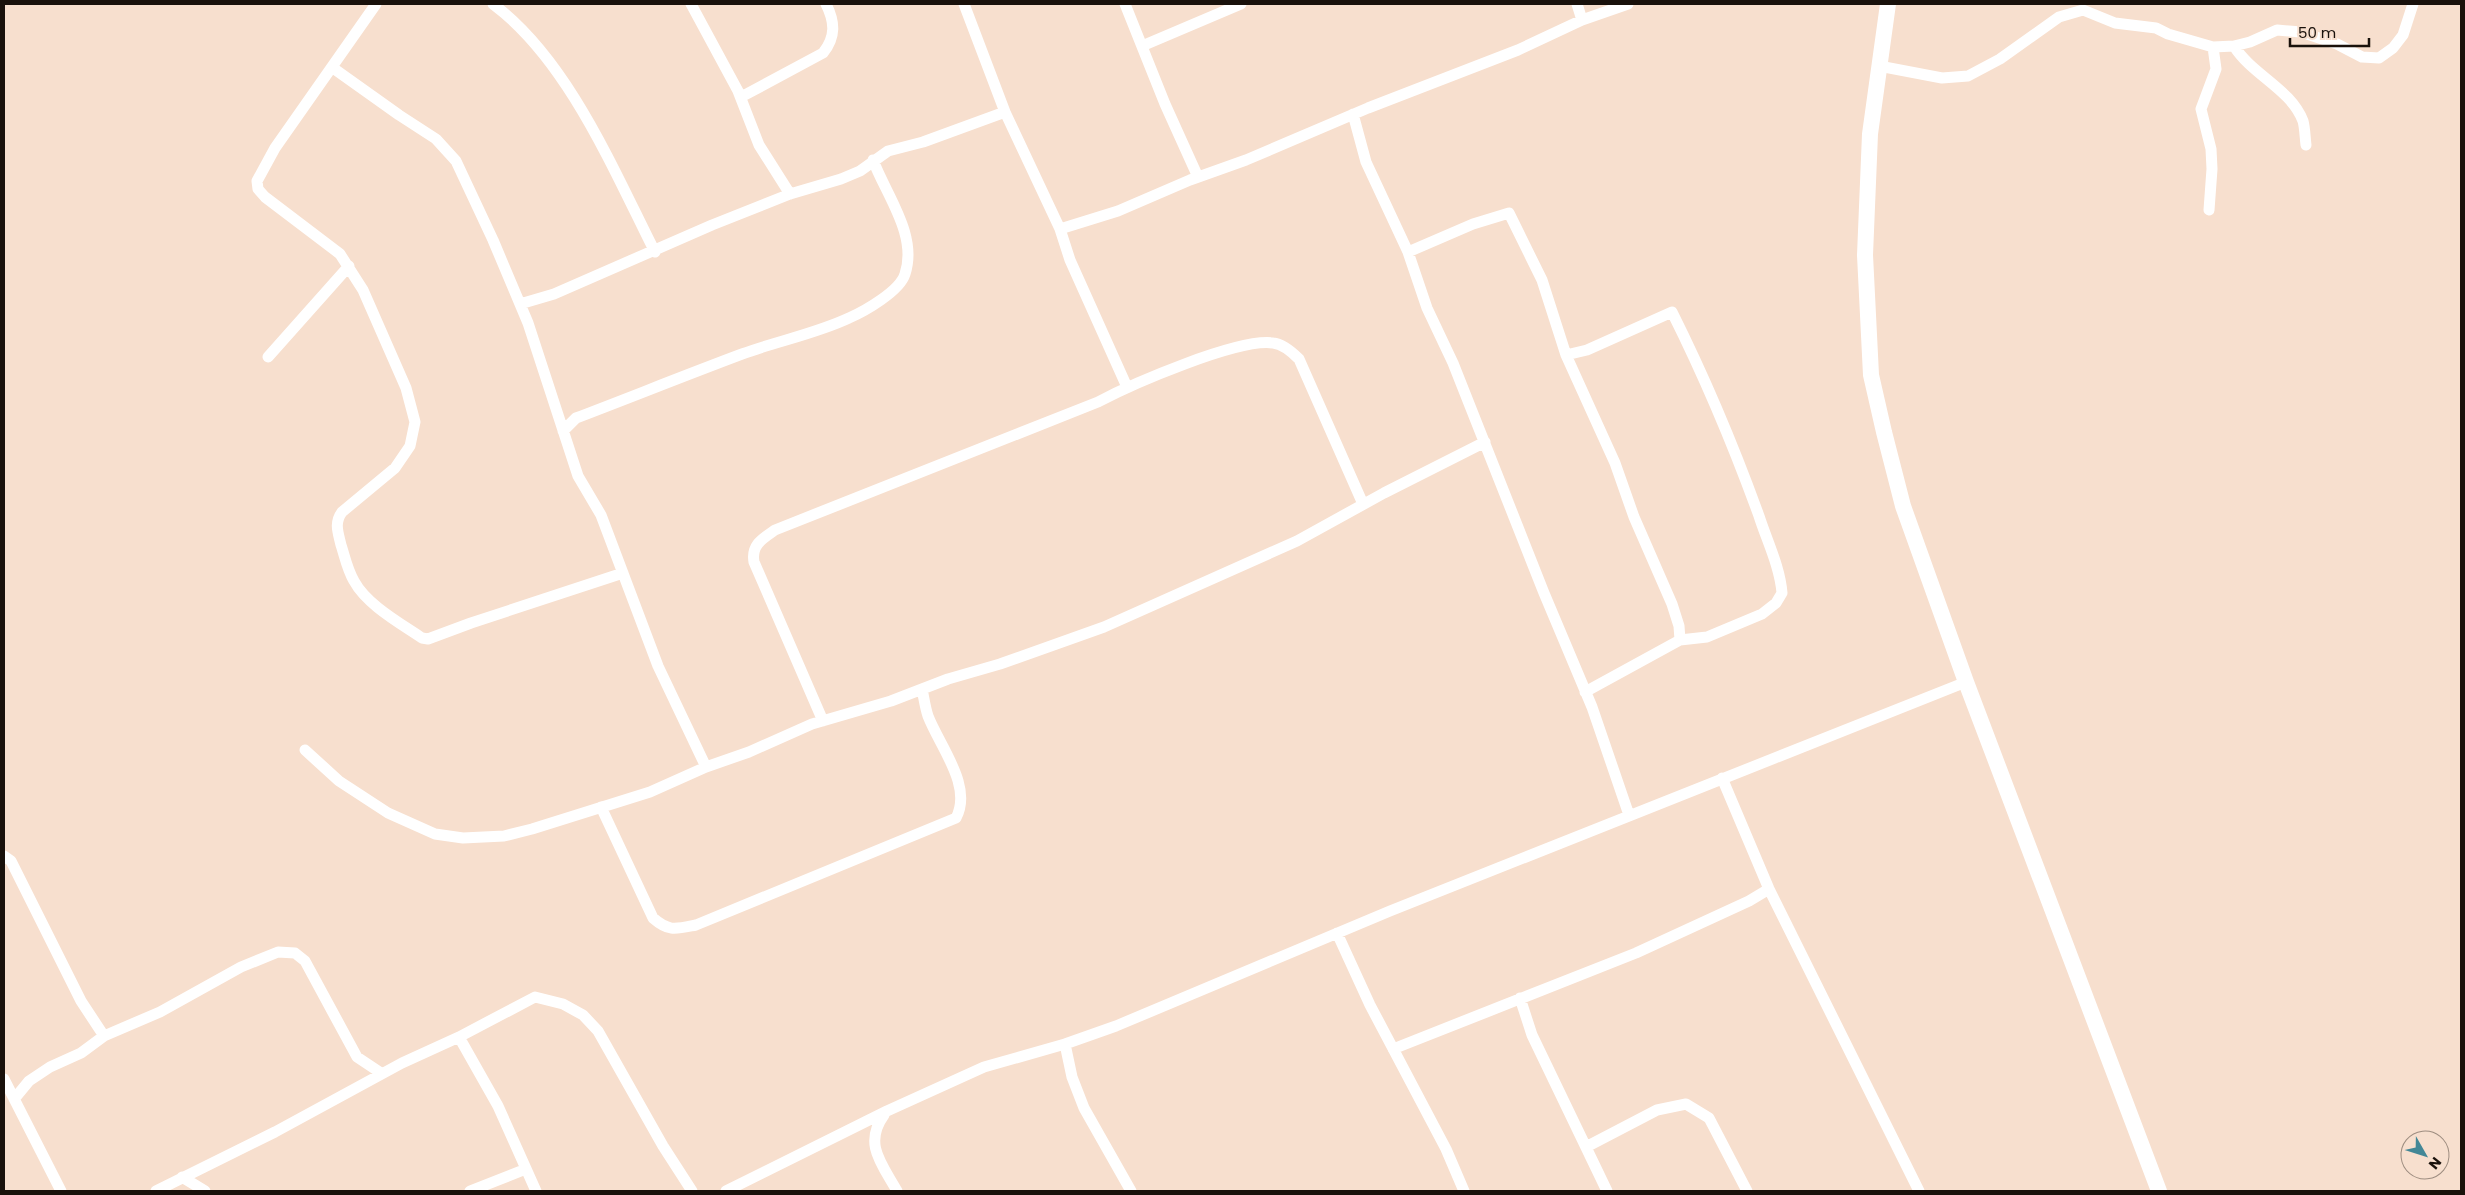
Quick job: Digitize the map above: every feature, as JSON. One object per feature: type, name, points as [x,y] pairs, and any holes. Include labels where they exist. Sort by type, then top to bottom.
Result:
[{"type":"main road","points":[[1888,4],[1870,134],[1866,201],[1866,311],[1871,375],[1903,506],[1966,682],[2160,1191]]},
{"type":"street","points":[[376,4],[334,68],[275,148],[257,181],[258,189],[265,197],[340,254],[349,266],[363,290],[406,388],[415,422],[410,446],[395,468],[342,512],[337,519],[337,530],[346,564],[355,583],[370,601],[422,638],[428,639],[624,573]]},
{"type":"street","points":[[493,4],[516,21],[577,101],[655,252]]},
{"type":"street","points":[[691,4],[741,97],[759,145],[790,194]]},
{"type":"street","points":[[741,97],[823,53],[831,44],[834,30],[826,4]]},
{"type":"street","points":[[964,4],[1005,112],[1060,229],[1073,267],[1127,387]]},
{"type":"street","points":[[1125,4],[1198,178]]},
{"type":"street","points":[[1142,46],[1241,4]]},
{"type":"street","points":[[1578,4],[1582,20]]},
{"type":"street","points":[[1060,229],[1118,211],[1246,160],[1353,114],[1518,50],[1582,20],[1628,4]]},
{"type":"street","points":[[1879,66],[1942,78],[1968,76],[2000,59],[2059,17],[2083,10],[2115,23],[2156,28],[2168,34],[2213,47],[2234,46],[2250,42],[2278,30],[2301,32],[2337,44],[2362,57],[2379,58],[2393,48],[2404,35],[2413,4]]},
{"type":"street","points":[[2234,46],[2242,60],[2294,106],[2303,122],[2306,145]]},
{"type":"street","points":[[2209,210],[2212,149],[2201,109],[2216,69],[2213,47]]},
{"type":"street","points":[[334,68],[436,139],[448,150],[493,240],[520,304],[578,476],[601,515],[658,666],[706,767]]},
{"type":"street","points":[[520,304],[554,294],[790,194],[841,179],[860,171],[873,160],[888,152],[924,142],[1005,112]]},
{"type":"street","points":[[1353,114],[1366,162],[1408,252],[1427,308],[1454,363],[1585,692],[1630,815]]},
{"type":"street","points":[[563,431],[576,418],[743,354],[814,332],[850,317],[892,291],[905,274],[907,258],[905,233],[873,160]]},
{"type":"street","points":[[1408,252],[1474,224],[1509,214],[1542,280],[1566,355],[1615,463],[1634,517],[1672,604],[1679,626],[1680,640]]},
{"type":"street","points":[[268,357],[349,266]]},
{"type":"street","points":[[1566,355],[1587,350],[1672,312],[1694,356],[1735,455],[1771,551],[1782,593],[1772,607],[1742,623],[1707,638],[1680,640],[1585,692]]},
{"type":"street","points":[[824,721],[754,562],[752,552],[758,542],[784,526],[1098,402],[1127,387],[1252,343],[1275,343],[1290,350],[1299,359],[1363,504]]},
{"type":"street","points":[[305,750],[339,781],[388,813],[435,834],[463,838],[504,836],[532,829],[650,792],[706,767],[824,721],[891,701],[1055,645],[1160,604],[1297,541],[1363,504],[1485,442]]},
{"type":"street","points":[[726,1191],[887,1111],[984,1067],[1065,1044],[1116,1026],[1336,933],[1966,682]]},
{"type":"street","points":[[601,808],[652,918],[664,928],[674,929],[696,925],[956,818],[962,801],[957,778],[928,715],[922,689]]},
{"type":"street","points":[[1722,778],[1769,889],[1919,1191]]},
{"type":"street","points":[[4,856],[11,861],[81,1001],[104,1036]]},
{"type":"street","points":[[1393,1049],[1636,953],[1748,901],[1769,889]]},
{"type":"street","points":[[1336,933],[1393,1049],[1446,1149],[1464,1191]]},
{"type":"street","points":[[15,1098],[29,1081],[58,1062],[81,1052],[104,1036],[160,1012],[240,967],[278,952],[295,953],[305,960],[357,1057],[382,1074]]},
{"type":"street","points":[[156,1191],[275,1132],[382,1074],[535,997],[562,1004],[583,1015],[598,1031],[663,1146],[692,1191]]},
{"type":"street","points":[[1520,998],[1532,1035],[1607,1191]]},
{"type":"street","points":[[458,1037],[498,1106],[536,1191]]},
{"type":"street","points":[[1065,1044],[1072,1077],[1084,1108],[1129,1188],[1118,1191]]},
{"type":"street","points":[[4,1079],[61,1191]]},
{"type":"street","points":[[1586,1147],[1657,1110],[1686,1104],[1709,1118],[1747,1191]]},
{"type":"street","points":[[887,1111],[877,1124],[873,1138],[877,1152],[897,1191]]},
{"type":"street","points":[[470,1191],[526,1169]]},
{"type":"street","points":[[182,1177],[205,1191]]}]
